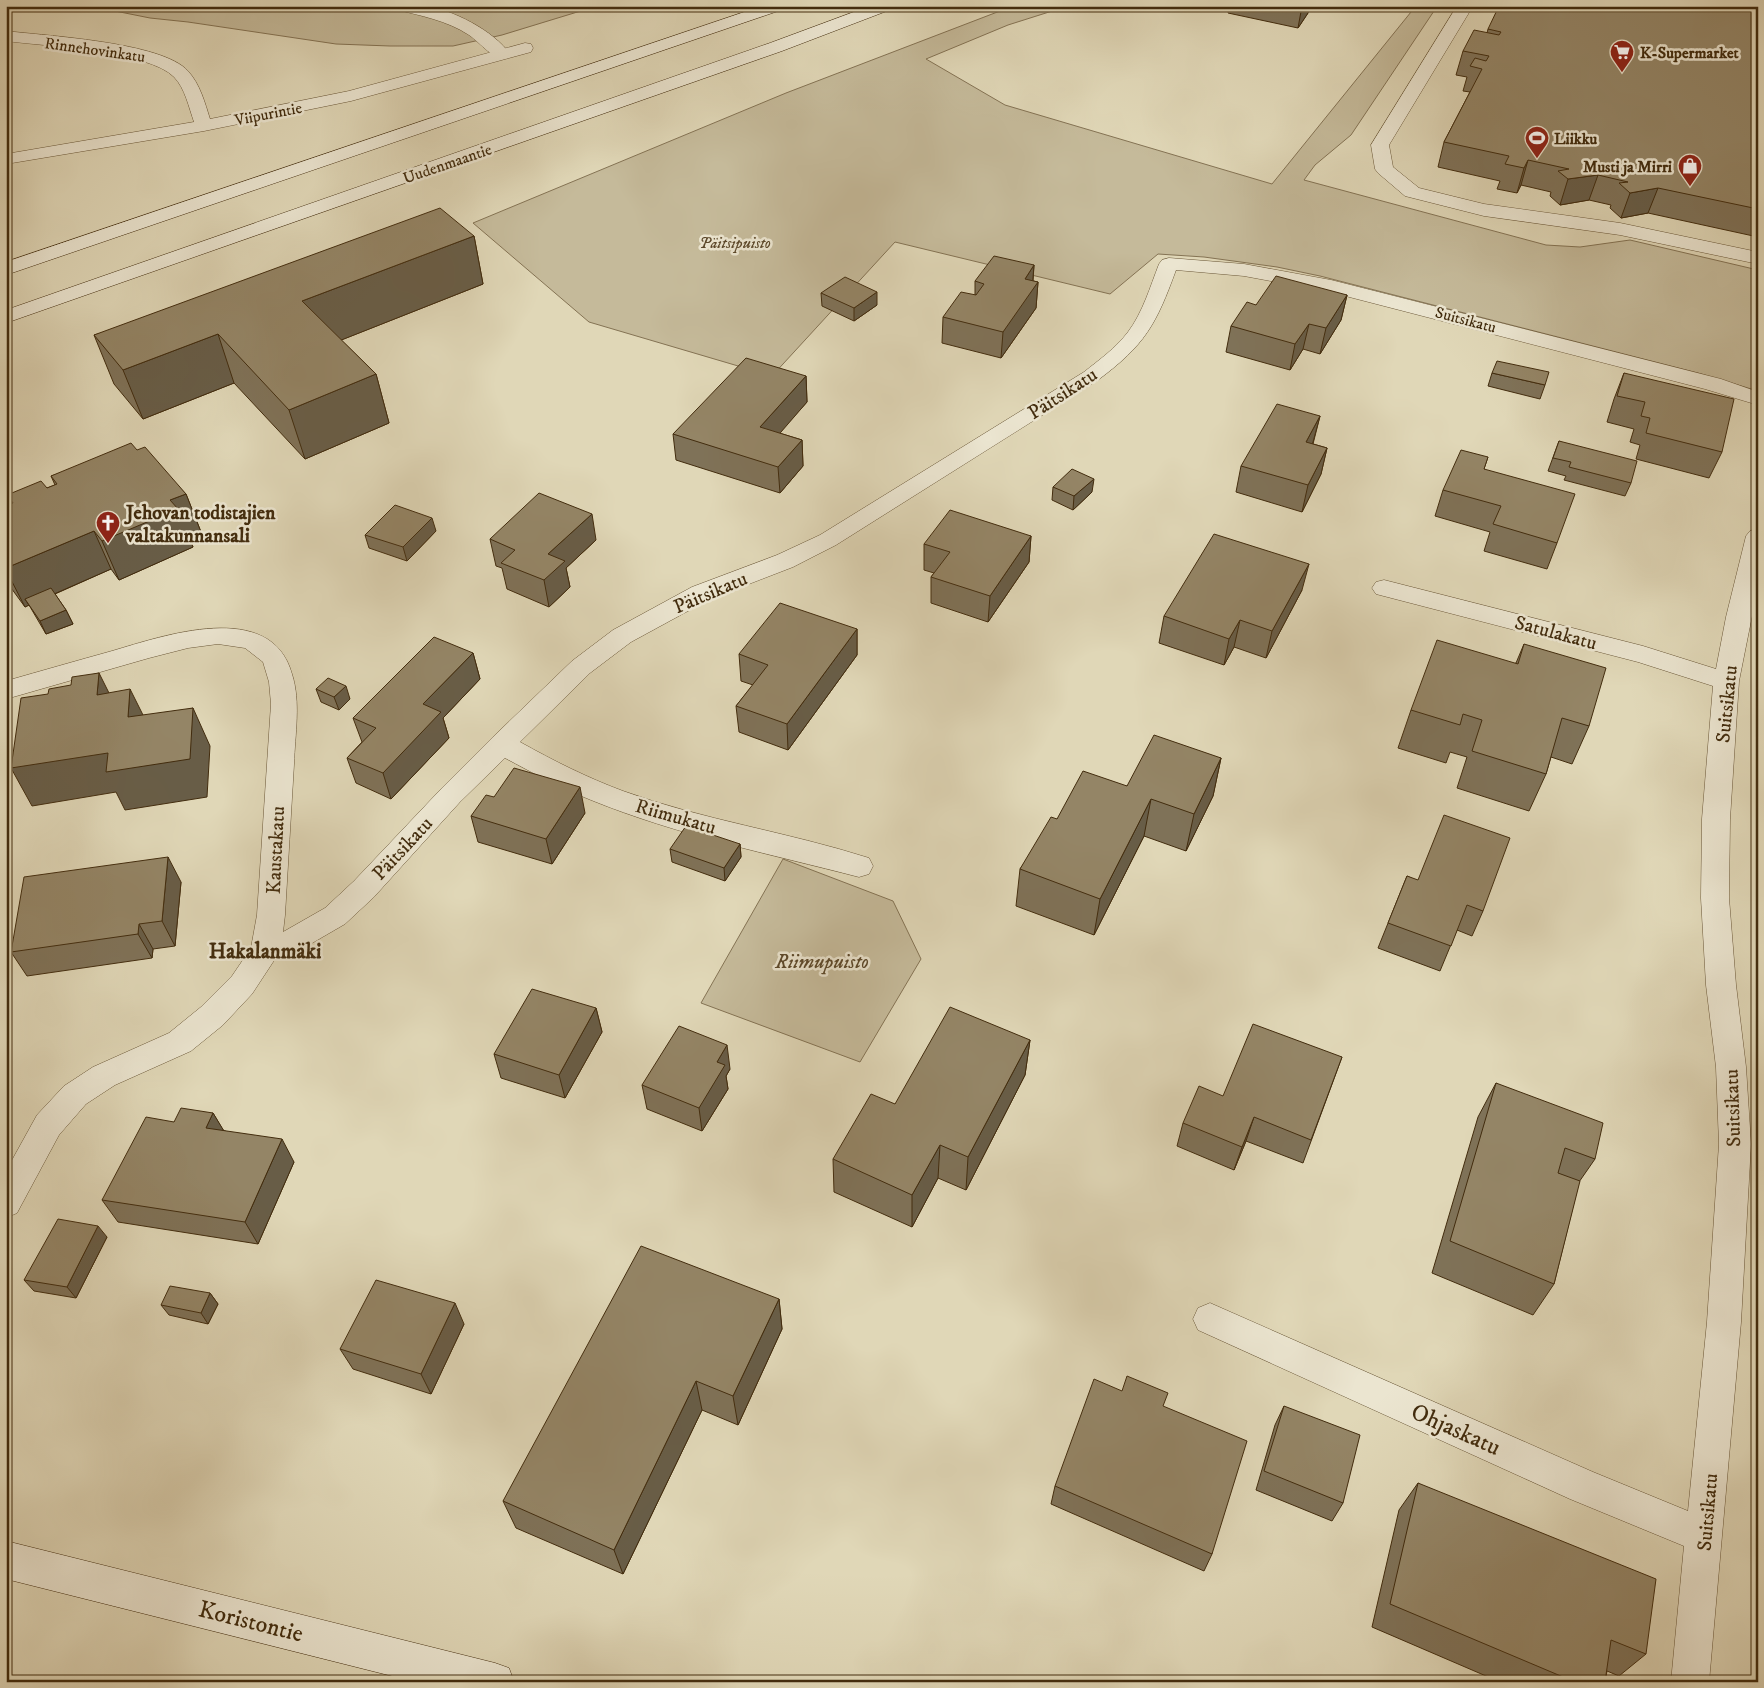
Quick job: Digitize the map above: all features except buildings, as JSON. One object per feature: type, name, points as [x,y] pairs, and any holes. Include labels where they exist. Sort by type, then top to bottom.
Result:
[{"type":"street","points":[[401,6],[452,18],[475,31],[502,54]]},
{"type":"street","points":[[6,269],[778,6]]},
{"type":"street","name":"Uudenmaantie","points":[[6,317],[886,6]]},
{"type":"street","points":[[1464,6],[1380,145],[1384,168],[1412,192],[1484,210],[1620,229],[1758,258]]},
{"type":"street","name":"Rinnehovinkatu","points":[[6,36],[152,56],[179,70],[186,79],[204,126]]},
{"type":"street","name":"Viipurintie","points":[[6,159],[204,126],[350,96],[525,48]]},
{"type":"street","name":"Suitsikatu","points":[[1169,264],[1234,269],[1331,286],[1713,384],[1758,399]]},
{"type":"street","name":"Päitsikatu","points":[[265,951],[297,938],[335,916],[364,889],[451,795],[502,744],[581,667],[622,636],[701,593],[785,561],[828,540],[1091,376],[1115,358],[1139,332],[1155,302],[1169,264]]},
{"type":"street","name":"Suitsikatu","points":[[1690,1682],[1724,1322],[1735,1144],[1731,1067],[1721,985],[1715,898],[1716,819],[1726,681],[1738,617],[1758,536]]},
{"type":"street","name":"Satulakatu","points":[[1384,588],[1643,655],[1726,681]]},
{"type":"street","name":"Kaustakatu","points":[[6,690],[92,664],[202,638],[227,636],[250,641],[267,651],[277,665],[283,683],[284,704],[271,915],[265,951],[242,985],[212,1016],[180,1042],[104,1076],[76,1094],[48,1125],[6,1203]]},
{"type":"street","name":"Riimukatu","points":[[502,744],[550,771],[615,798],[673,817],[859,866]]},
{"type":"street","name":"Ohjaskatu","points":[[1210,1319],[1583,1486],[1705,1536]]},
{"type":"street","name":"Koristontie","points":[[6,1560],[495,1682]]},
{"type":"green space","points":[[90,6],[597,6],[502,35],[453,46],[390,46],[336,44],[150,18]]},
{"type":"green space","name":"Päitsipuisto","points":[[1013,6],[1068,6],[1008,25],[926,59],[1005,105],[1272,184],[1411,12],[1387,6],[1436,8],[1351,135],[1315,165],[1304,180],[1546,245],[1580,247],[1630,240],[1758,270],[1758,391],[1698,373],[1320,276],[1277,267],[1204,257],[1158,254],[1110,294],[895,242],[772,376],[589,322],[473,223],[786,93]]},
{"type":"green space","name":"Riimupuisto","points":[[783,859],[893,901],[921,959],[860,1062],[701,1003]]},
{"type":"place","name":"K-Supermarket","points":[[1622,73]]},
{"type":"place","name":"Liikku","points":[[1537,159]]},
{"type":"place","name":"Musti ja Mirri","points":[[1690,187]]},
{"type":"place","name":"Jehovan todistajien valtakunnansali","points":[[108,544]]},
{"type":"district","name":"Hakalanmäki","points":[[265,951]]}]
